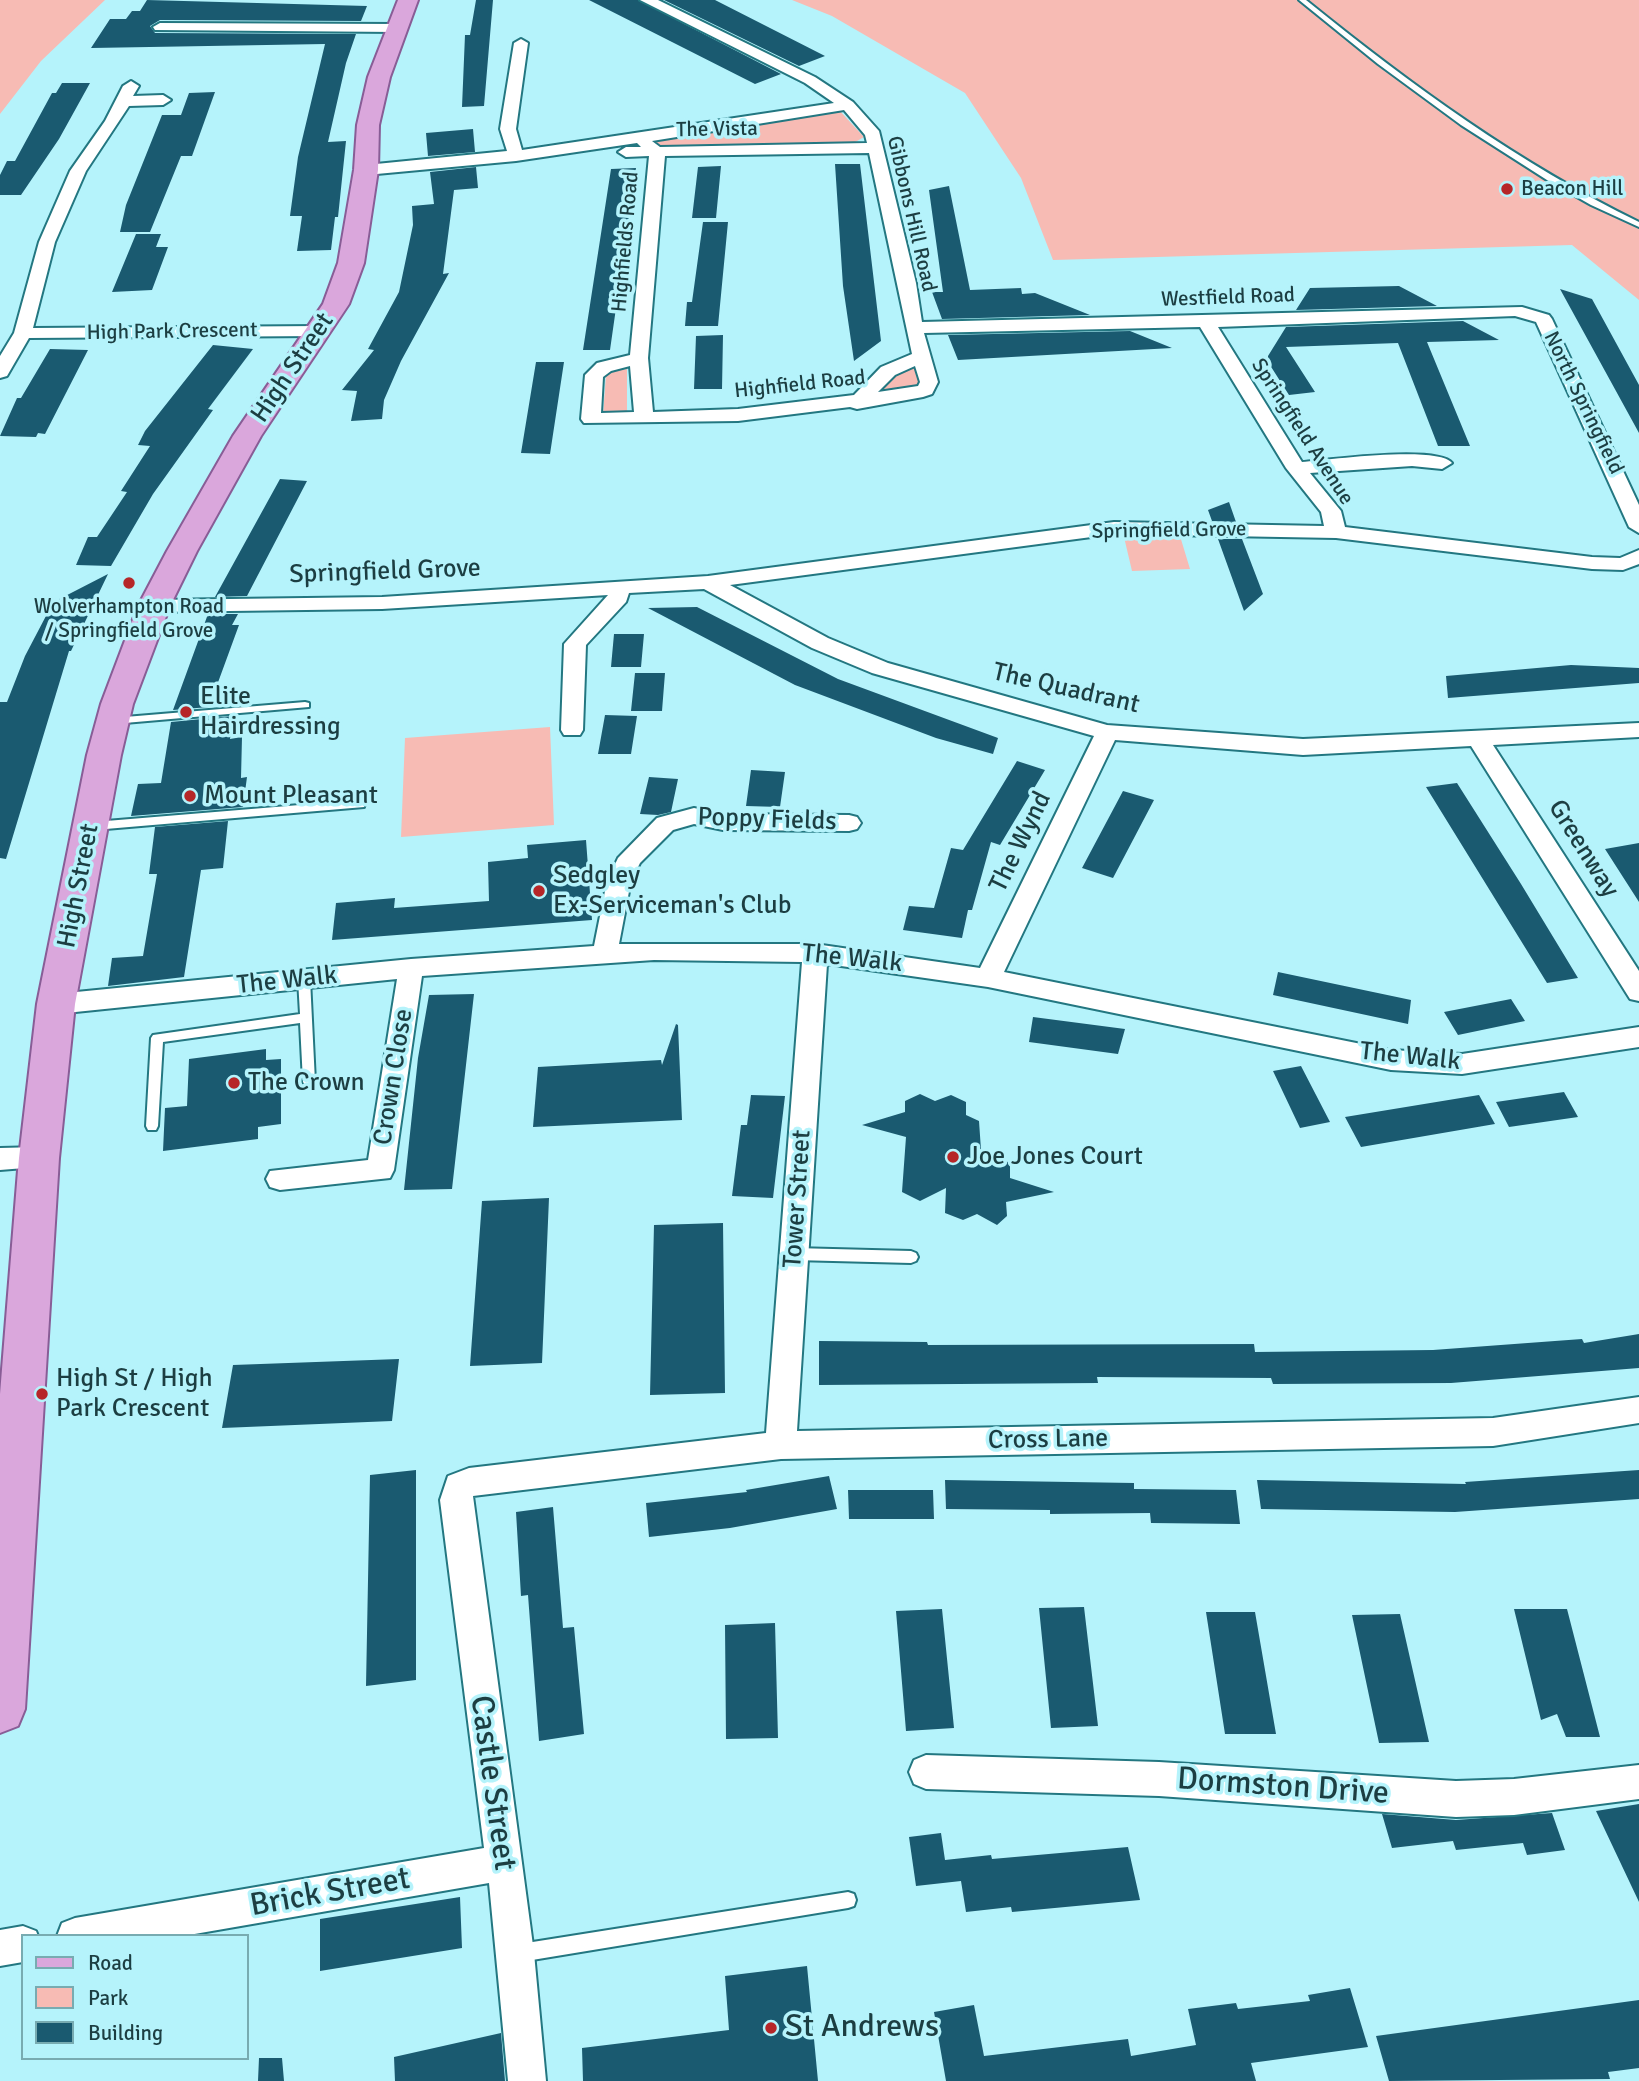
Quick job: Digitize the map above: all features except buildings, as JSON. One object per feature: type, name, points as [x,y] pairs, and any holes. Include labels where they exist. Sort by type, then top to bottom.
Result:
[{"type":"main road","name":"High Street","points":[[0,1709],[19,1158],[56,1004],[113,721],[154,606],[247,436],[336,304],[351,263],[366,170],[368,125],[379,78],[408,0]]},
{"type":"street","name":"Gibbons Hill Road","points":[[647,0],[810,80],[848,105],[873,134],[920,357]]},
{"type":"street","points":[[160,27],[396,28]]},
{"type":"street","points":[[516,156],[508,129],[520,43]]},
{"type":"street","points":[[0,372],[23,333],[47,242],[91,150],[128,93],[163,100]]},
{"type":"street","name":"The Vista","points":[[366,170],[558,151],[848,105]]},
{"type":"street","name":"Highfields Road","points":[[638,137],[657,152],[639,358],[644,417]]},
{"type":"street","name":"The Vista","points":[[558,151],[877,148]]},
{"type":"street","name":"Westfield Road","points":[[914,328],[1206,322],[1516,311],[1543,319]]},
{"type":"street","name":"North Springfield","points":[[1543,319],[1639,527]]},
{"type":"street","name":"Springfield Avenue","points":[[1206,322],[1296,468],[1331,511],[1336,532]]},
{"type":"street","name":"High Park Crescent","points":[[23,333],[320,331]]},
{"type":"street","points":[[857,402],[888,371],[920,357]]},
{"type":"street","name":"Highfield Road","points":[[644,417],[738,415],[857,402],[925,390],[929,382],[920,357]]},
{"type":"street","points":[[639,358],[604,367],[594,375],[592,419],[644,417]]},
{"type":"street","points":[[1296,468],[1417,469],[1442,463]]},
{"type":"street","name":"Springfield Grove","points":[[154,606],[383,603],[708,582],[1114,528],[1336,532],[1592,563],[1623,564],[1638,558]]},
{"type":"street","name":"The Quadrant","points":[[708,582],[820,643],[880,668],[1107,732],[1214,743],[1303,747],[1639,730]]},
{"type":"street","points":[[572,730],[575,644],[619,597],[618,587]]},
{"type":"street","name":"The Wynd","points":[[988,978],[1107,732]]},
{"type":"street","name":"Greenway","points":[[1478,738],[1639,992]]},
{"type":"street","name":"Poppy Fields","points":[[606,953],[620,881],[630,858],[665,824],[694,816],[723,822],[849,822]]},
{"type":"street","name":"The Walk","points":[[56,1004],[411,968],[606,953],[815,953],[988,978],[1391,1060],[1462,1064],[1639,1037]]},
{"type":"street","name":"Tower Street","points":[[781,1445],[815,953]]},
{"type":"street","name":"Crown Close","points":[[280,1179],[380,1170],[411,968]]},
{"type":"street","name":"Cross Lane","points":[[459,1486],[469,1482],[781,1445],[1493,1432],[1639,1410]]},
{"type":"street","name":"Castle Street","points":[[459,1486],[456,1500],[516,1953],[527,2081]]},
{"type":"street","name":"Dormston Drive","points":[[926,1772],[1159,1779],[1456,1799],[1514,1797],[1639,1782]]},
{"type":"street","name":"Brick Street","points":[[87,1934],[502,1863]]},
{"type":"street","points":[[0,1948],[21,1944]]},
{"type":"lane","points":[[1302,0],[1394,77],[1586,201],[1639,225]]},
{"type":"lane","points":[[113,721],[305,705]]},
{"type":"lane","points":[[91,826],[360,804]]},
{"type":"lane","points":[[304,979],[309,1082]]},
{"type":"lane","points":[[152,1126],[157,1038],[306,1018]]},
{"type":"lane","points":[[794,1254],[911,1257]]},
{"type":"lane","points":[[516,1953],[848,1900]]},
{"type":"green space","points":[[0,0],[105,0],[41,61],[0,114]]},
{"type":"green space","points":[[792,0],[1639,0],[1639,300],[1572,245],[1053,260],[1021,178],[965,93],[832,16]]},
{"type":"green space","points":[[839,110],[864,137],[850,145],[663,148],[649,138]]},
{"type":"green space","points":[[916,365],[923,383],[914,388],[873,394],[889,376]]},
{"type":"green space","points":[[627,369],[627,414],[603,415],[608,371]]},
{"type":"green space","points":[[1180,536],[1190,569],[1132,571],[1124,537]]},
{"type":"green space","points":[[550,727],[554,825],[401,837],[405,738]]},
{"type":"place","name":"Beacon Hill","points":[[1507,189]]},
{"type":"place","name":"Wolverhampton Road / Springfield Grove","points":[[129,583]]},
{"type":"place","name":"Elite Hairdressing","points":[[186,712]]},
{"type":"place","name":"Mount Pleasant","points":[[190,796]]},
{"type":"place","name":"Sedgley Ex-Serviceman's Club","points":[[539,891]]},
{"type":"place","name":"The Crown","points":[[234,1083]]},
{"type":"place","name":"Joe Jones Court","points":[[953,1157]]},
{"type":"place","name":"High St / High Park Crescent","points":[[42,1394]]},
{"type":"place","name":"St Andrews","points":[[771,2028]]}]
